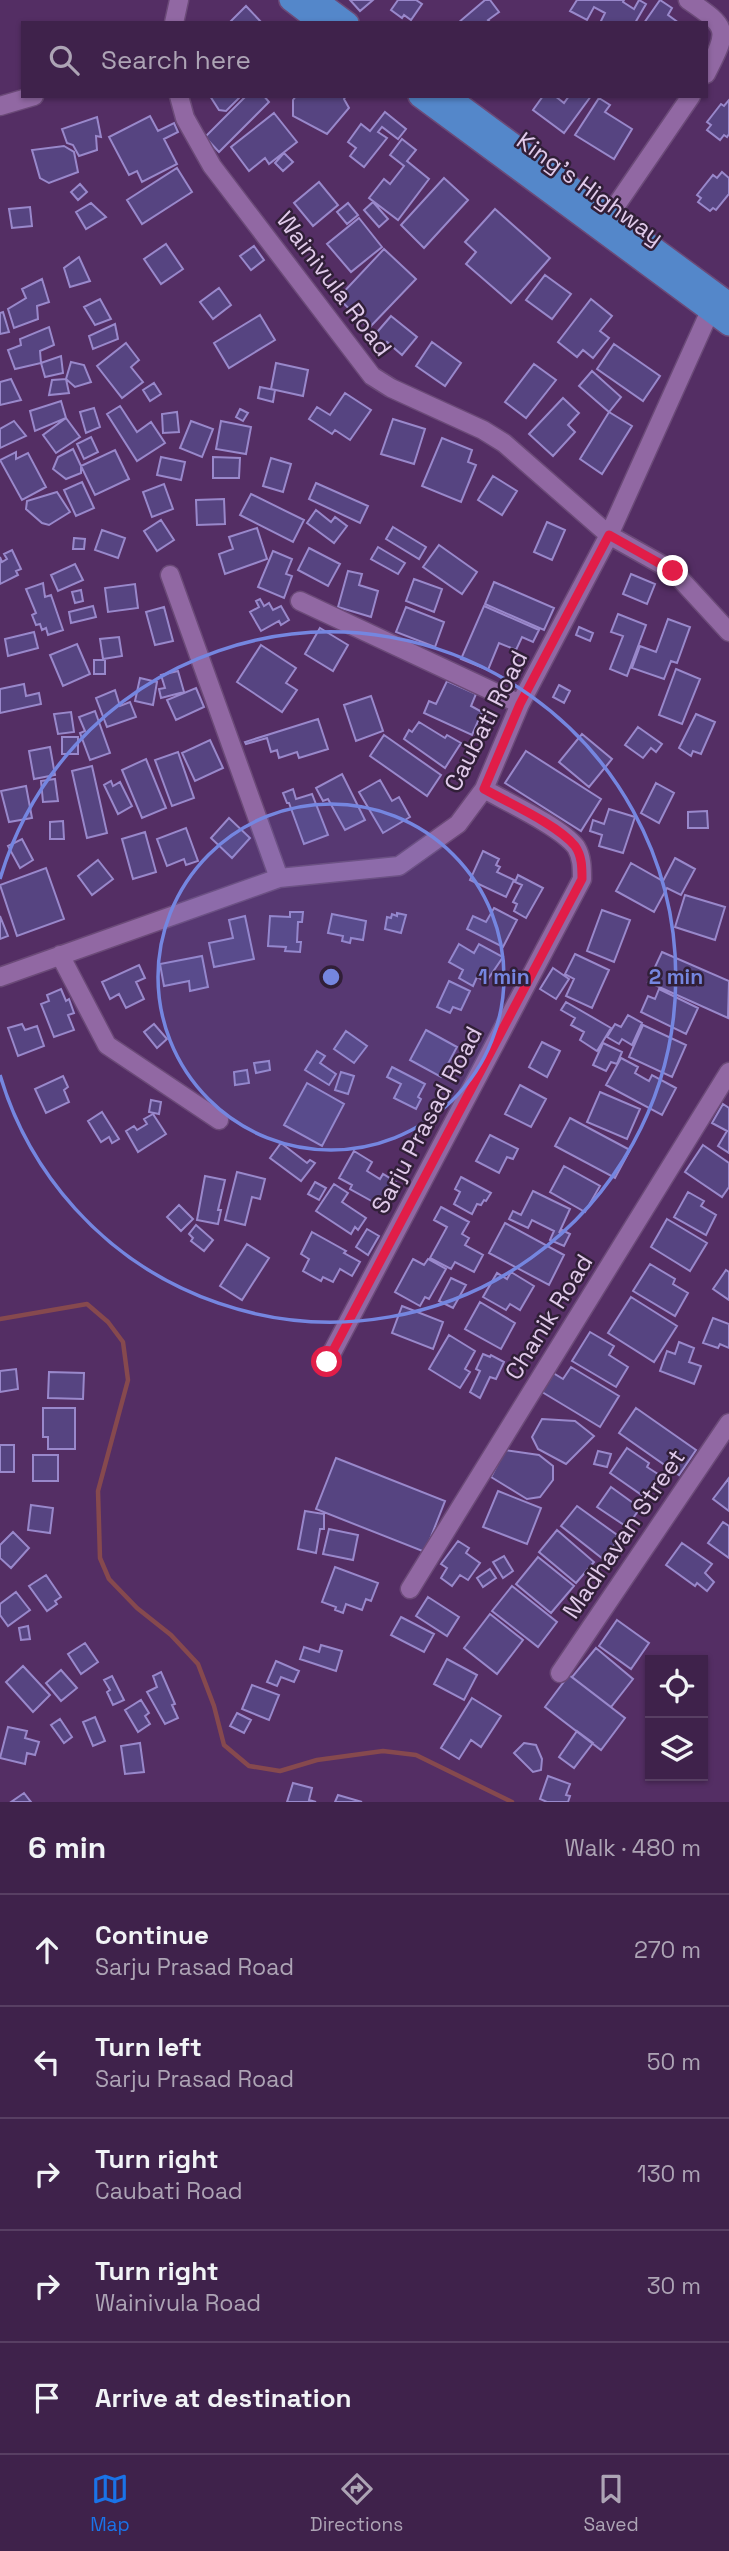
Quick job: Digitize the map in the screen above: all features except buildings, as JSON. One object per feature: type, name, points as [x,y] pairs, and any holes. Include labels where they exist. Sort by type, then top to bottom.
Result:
[{"type":"highway","points":[[290,0],[317,21]]},
{"type":"highway","points":[[317,0],[345,21]]},
{"type":"highway","name":"King's Highway","points":[[422,98],[605,223],[720,307],[729,324]]},
{"type":"highway","name":"King's Highway","points":[[450,98],[605,223]]},
{"type":"street","points":[[174,21],[179,0]]},
{"type":"street","points":[[688,0],[721,21],[727,32],[728,44],[708,71]]},
{"type":"street","points":[[0,106],[27,98]]},
{"type":"street","name":"Wainivula Road","points":[[180,98],[185,118],[212,166],[372,376],[391,388],[483,430],[504,443],[609,535],[673,571],[729,632]]},
{"type":"street","points":[[605,223],[690,98]]},
{"type":"street","name":"Caubati Road","points":[[0,977],[279,878],[399,866],[458,824],[484,789],[520,704],[609,535],[720,307]]},
{"type":"street","points":[[170,575],[279,878]]},
{"type":"street","points":[[300,601],[520,704]]},
{"type":"street","name":"Sarju Prasad Road","points":[[327,1362],[582,879],[582,863],[575,847],[557,831],[484,789]]},
{"type":"street","points":[[60,956],[107,1045],[219,1120]]},
{"type":"street","name":"Chanik Road","points":[[410,1589],[729,1072]]},
{"type":"street","name":"Madhavan Street","points":[[560,1673],[729,1423]]},
{"type":"waterway","points":[[0,1319],[87,1304],[108,1322],[123,1342],[128,1380],[98,1491],[100,1558],[109,1579],[137,1608],[171,1635],[198,1664],[214,1706],[224,1745],[249,1766],[280,1771],[317,1760],[383,1751],[416,1755],[512,1802]]},
{"type":"route","points":[[327,1362],[582,879],[582,863],[575,847],[557,831],[484,789],[520,704],[609,535],[673,571]]}]
